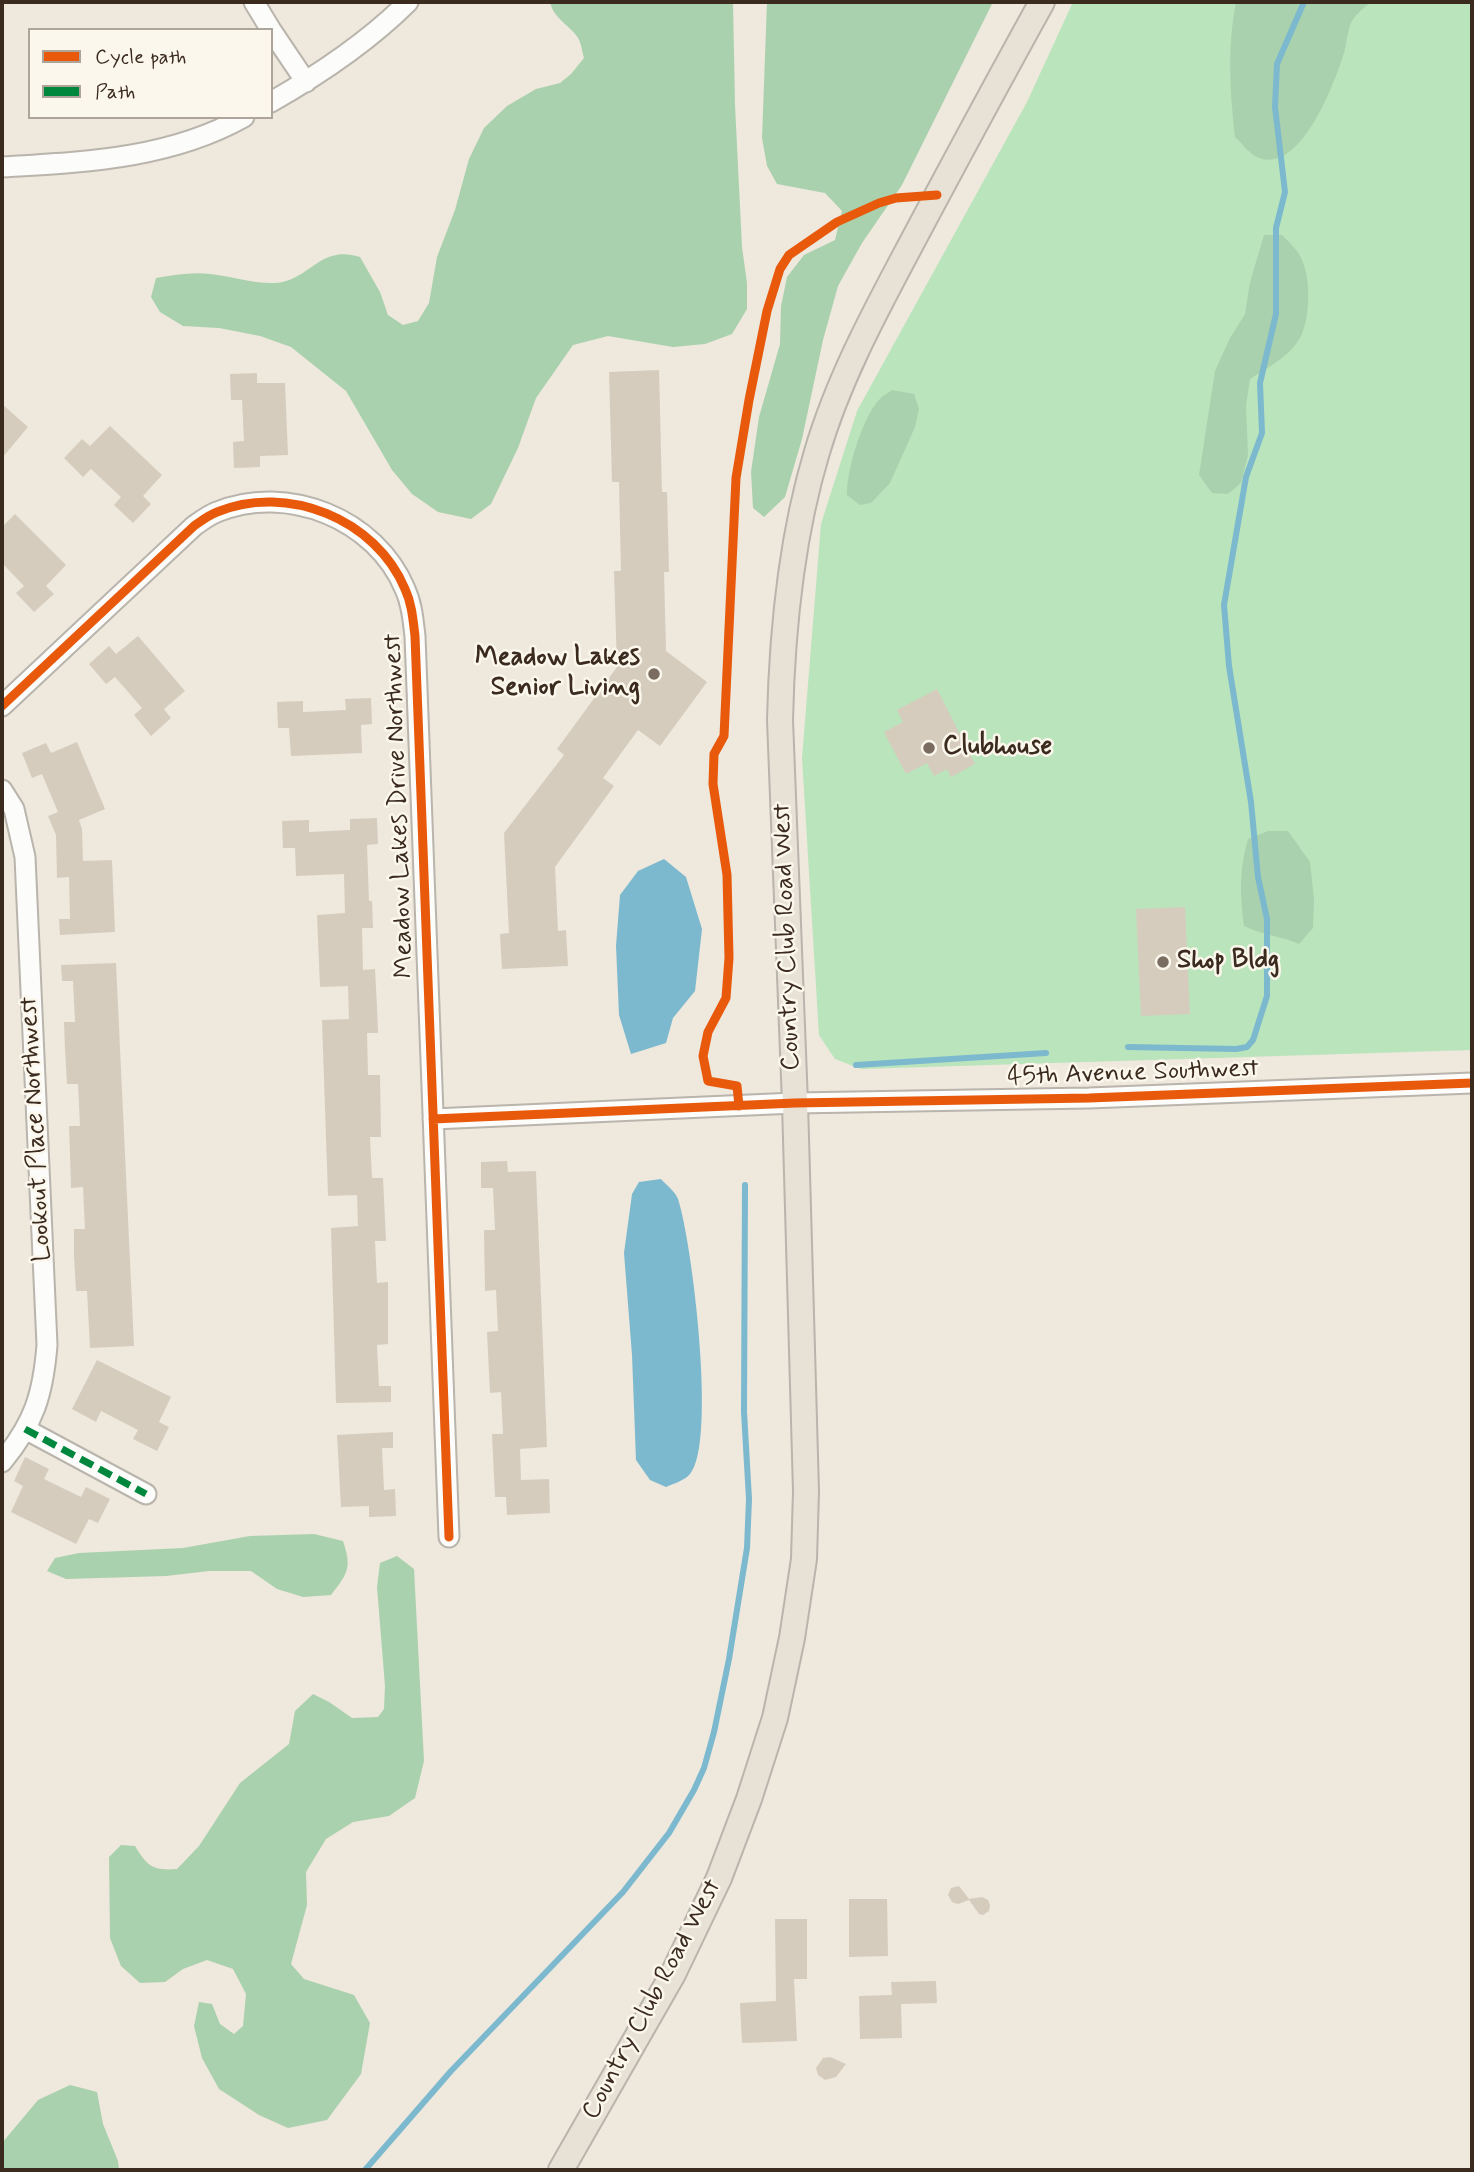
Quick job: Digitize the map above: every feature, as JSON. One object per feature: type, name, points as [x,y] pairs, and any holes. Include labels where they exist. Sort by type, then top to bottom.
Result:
[{"type":"main road","name":"Country Club Road West","points":[[561,2170],[673,1974],[719,1878],[750,1799],[778,1705],[804,1559],[804,1392],[780,720],[787,607],[802,518],[817,453],[842,380],[881,300],[1042,2]]},
{"type":"street","points":[[254,2],[270,28]]},
{"type":"street","points":[[273,101],[306,82],[364,41],[408,2]]},
{"type":"street","points":[[273,33],[306,82]]},
{"type":"street","points":[[2,167],[138,155],[180,146],[220,131],[241,119]]},
{"type":"street","name":"Meadow Lakes Drive Northwest","points":[[2,706],[194,526],[215,512],[264,502],[291,503],[316,508],[339,519],[378,549],[393,566],[405,588],[415,636],[449,1537]]},
{"type":"street","name":"Lookout Place Northwest","points":[[2,790],[15,809],[25,857],[47,1345],[37,1406],[2,1462]]},
{"type":"street","name":"45th Avenue Southwest","points":[[433,1119],[795,1103],[1089,1098],[1472,1083]]},
{"type":"street","points":[[25,1429],[146,1494]]},
{"type":"green space","points":[[550,2],[733,2],[735,105],[747,309],[732,334],[705,344],[673,347],[608,336],[573,345],[536,398],[518,448],[491,504],[471,519],[438,512],[412,494],[392,470],[346,391],[291,347],[260,336],[219,328],[183,326],[160,312],[151,297],[156,278],[203,273],[275,283],[287,281],[324,259],[346,254],[360,257],[380,292],[388,315],[403,325],[418,321],[429,303],[437,257],[455,210],[469,159],[484,128],[507,106],[536,89],[560,83],[584,58],[578,37],[557,16]]},
{"type":"green space","points":[[767,2],[993,2],[902,185],[862,243],[838,286],[823,340],[802,439],[785,497],[764,517],[753,508],[751,472],[759,417],[780,344],[781,306],[787,277],[804,255],[835,240],[842,211],[825,193],[777,184],[767,166],[762,138]]},
{"type":"green space","points":[[1073,2],[1472,2],[1472,1050],[861,1069],[835,1059],[819,1035],[802,758],[821,524],[857,411],[1027,102]]},
{"type":"green space","points":[[1236,2],[1371,2],[1352,21],[1339,67],[1313,124],[1300,142],[1286,154],[1271,160],[1255,156],[1235,137],[1230,70]]},
{"type":"green space","points":[[1264,235],[1282,235],[1300,256],[1308,288],[1306,319],[1297,343],[1250,379],[1246,406],[1248,455],[1241,483],[1228,494],[1212,493],[1199,475],[1215,371],[1245,314],[1250,282]]},
{"type":"green space","points":[[892,390],[914,394],[919,409],[915,427],[890,483],[871,503],[860,505],[847,495],[852,460],[861,432],[873,408]]},
{"type":"green space","points":[[1268,831],[1288,831],[1310,862],[1314,899],[1313,928],[1299,944],[1244,926],[1241,882],[1248,839]]},
{"type":"green space","points":[[314,1534],[343,1541],[346,1550],[347,1570],[331,1595],[303,1597],[277,1589],[251,1571],[66,1579],[47,1571],[55,1558],[79,1553],[183,1548],[250,1536]]},
{"type":"green space","points":[[397,1556],[414,1569],[424,1761],[415,1798],[389,1816],[353,1822],[326,1839],[306,1872],[307,1905],[291,1964],[304,1979],[354,1995],[370,2023],[361,2074],[327,2120],[288,2128],[259,2115],[219,2089],[202,2058],[194,2026],[199,2002],[212,2004],[220,2024],[234,2034],[243,2026],[246,1994],[233,1969],[207,1960],[183,1969],[165,1982],[140,1983],[121,1966],[110,1938],[109,1857],[121,1845],[135,1846],[151,1866],[177,1869],[199,1846],[240,1783],[289,1744],[295,1711],[313,1694],[352,1718],[378,1717],[384,1709],[385,1686],[377,1587],[380,1563]]},
{"type":"green space","points":[[70,2085],[97,2092],[103,2124],[119,2170],[2,2170],[2,2143],[38,2100]]},
{"type":"water","points":[[664,859],[686,877],[702,929],[695,991],[673,1018],[666,1043],[631,1054],[619,1015],[616,946],[620,895],[638,871]]},
{"type":"water","points":[[661,1179],[677,1196],[684,1222],[695,1296],[702,1384],[698,1455],[690,1474],[666,1487],[650,1480],[636,1460],[624,1253],[632,1194],[639,1182]]},
{"type":"building","name":"Meadow Lakes Senior Living","points":[[659,370],[662,492],[667,492],[669,572],[664,572],[666,651],[707,682],[660,746],[638,730],[603,778],[614,786],[555,867],[558,931],[566,930],[568,966],[502,969],[500,934],[509,933],[504,833],[564,755],[557,749],[617,667],[614,571],[621,571],[619,482],[612,482],[609,372]]},
{"type":"building","points":[[257,373],[257,383],[285,383],[288,455],[260,456],[260,467],[234,468],[233,442],[244,441],[242,400],[231,400],[230,374]]},
{"type":"building","points":[[2,404],[28,427],[2,458]]},
{"type":"building","points":[[110,426],[162,475],[143,496],[151,504],[133,523],[114,505],[121,497],[91,469],[83,477],[64,458],[82,439],[90,446]]},
{"type":"building","points":[[15,514],[66,565],[46,586],[54,594],[34,612],[16,593],[24,586],[2,563],[2,527]]},
{"type":"building","points":[[138,636],[185,691],[164,709],[171,718],[151,736],[134,715],[142,708],[115,677],[106,684],[89,664],[109,646],[116,654]]},
{"type":"building","name":"Clubhouse","points":[[937,689],[975,764],[951,777],[947,769],[934,776],[927,763],[906,774],[884,732],[903,722],[897,710]]},
{"type":"building","points":[[371,698],[372,724],[361,725],[362,753],[291,756],[289,728],[278,728],[277,702],[303,701],[303,712],[346,710],[345,699]]},
{"type":"building","points":[[77,742],[105,809],[79,820],[82,829],[83,861],[112,860],[115,932],[60,935],[59,919],[70,919],[69,877],[57,878],[56,835],[48,816],[58,812],[42,774],[32,778],[22,753],[46,743],[51,753]]},
{"type":"building","points":[[377,818],[378,844],[367,845],[373,928],[362,928],[363,970],[375,969],[378,1033],[367,1033],[368,1075],[380,1075],[381,1137],[370,1137],[372,1178],[383,1178],[386,1241],[375,1241],[377,1283],[388,1282],[388,1344],[377,1345],[379,1386],[391,1386],[391,1402],[336,1403],[331,1228],[358,1226],[357,1195],[328,1196],[322,1020],[349,1019],[348,986],[320,987],[317,915],[345,913],[344,874],[296,876],[295,848],[283,848],[282,821],[309,820],[309,832],[350,830],[350,819]]},
{"type":"building","name":"Shop Bldg","points":[[1185,907],[1190,1014],[1141,1016],[1136,909]]},
{"type":"building","points":[[116,963],[134,1346],[90,1348],[87,1291],[76,1291],[74,1256],[74,1229],[85,1229],[83,1187],[71,1188],[69,1126],[80,1126],[78,1084],[67,1084],[64,1022],[75,1022],[73,981],[62,981],[61,965]]},
{"type":"building","points":[[507,1161],[508,1172],[536,1171],[547,1447],[520,1449],[521,1480],[549,1479],[550,1513],[507,1515],[506,1497],[495,1497],[492,1434],[503,1434],[501,1392],[490,1393],[487,1332],[498,1331],[496,1290],[485,1291],[484,1230],[495,1230],[493,1188],[481,1188],[481,1162]]},
{"type":"building","points":[[97,1360],[171,1397],[159,1422],[169,1427],[157,1451],[133,1439],[138,1430],[101,1411],[96,1422],[72,1409]]},
{"type":"building","points":[[393,1432],[393,1448],[382,1448],[384,1490],[395,1489],[396,1516],[369,1517],[369,1506],[341,1507],[337,1435]]},
{"type":"building","points":[[25,1457],[49,1469],[44,1479],[81,1497],[86,1487],[110,1499],[98,1523],[89,1519],[76,1544],[11,1512],[23,1486],[14,1481]]},
{"type":"building","points":[[959,1886],[969,1899],[982,1897],[988,1900],[989,1911],[983,1915],[979,1914],[969,1900],[958,1904],[952,1902],[948,1895],[951,1888]]},
{"type":"building","points":[[849,1899],[887,1899],[888,1956],[849,1957]]},
{"type":"building","points":[[775,1919],[807,1919],[807,1979],[794,1979],[797,2041],[742,2043],[740,2003],[776,2001]]},
{"type":"building","points":[[936,1981],[937,2003],[901,2004],[902,2038],[860,2039],[859,1996],[892,1995],[891,1982]]},
{"type":"building","points":[[830,2057],[846,2064],[836,2077],[825,2080],[818,2075],[816,2068],[823,2058]]},
{"type":"waterway","points":[[1128,1047],[1247,1047],[1253,1040],[1267,996],[1267,919],[1258,877],[1251,802],[1229,666],[1224,605],[1246,477],[1262,433],[1260,383],[1276,314],[1276,228],[1285,192],[1275,107],[1277,64],[1304,2]]},
{"type":"waterway","points":[[856,1065],[1046,1053]]},
{"type":"waterway","points":[[365,2170],[451,2071],[623,1892],[669,1833],[704,1768],[729,1659],[747,1548],[749,1499],[744,1412],[745,1185]]},
{"type":"marked path","points":[[25,1429],[146,1494]]},
{"type":"cycle path","points":[[739,1106],[737,1086],[708,1081],[703,1056],[708,1032],[726,998],[729,958],[727,875],[713,784],[714,754],[724,736],[736,478],[767,311],[780,269],[789,255],[837,222],[896,198],[937,195]]},
{"type":"cycle path","points":[[2,706],[194,526],[214,513],[244,504],[272,502],[300,505],[326,513],[351,526],[373,543],[391,564],[405,589],[411,606],[415,636],[449,1537]]},
{"type":"cycle path","points":[[433,1119],[795,1103],[1089,1098],[1472,1083]]},
{"type":"place","name":"Meadow Lakes Senior Living","points":[[654,674]]},
{"type":"place","name":"Clubhouse","points":[[929,748]]},
{"type":"place","name":"Shop Bldg","points":[[1163,962]]}]
